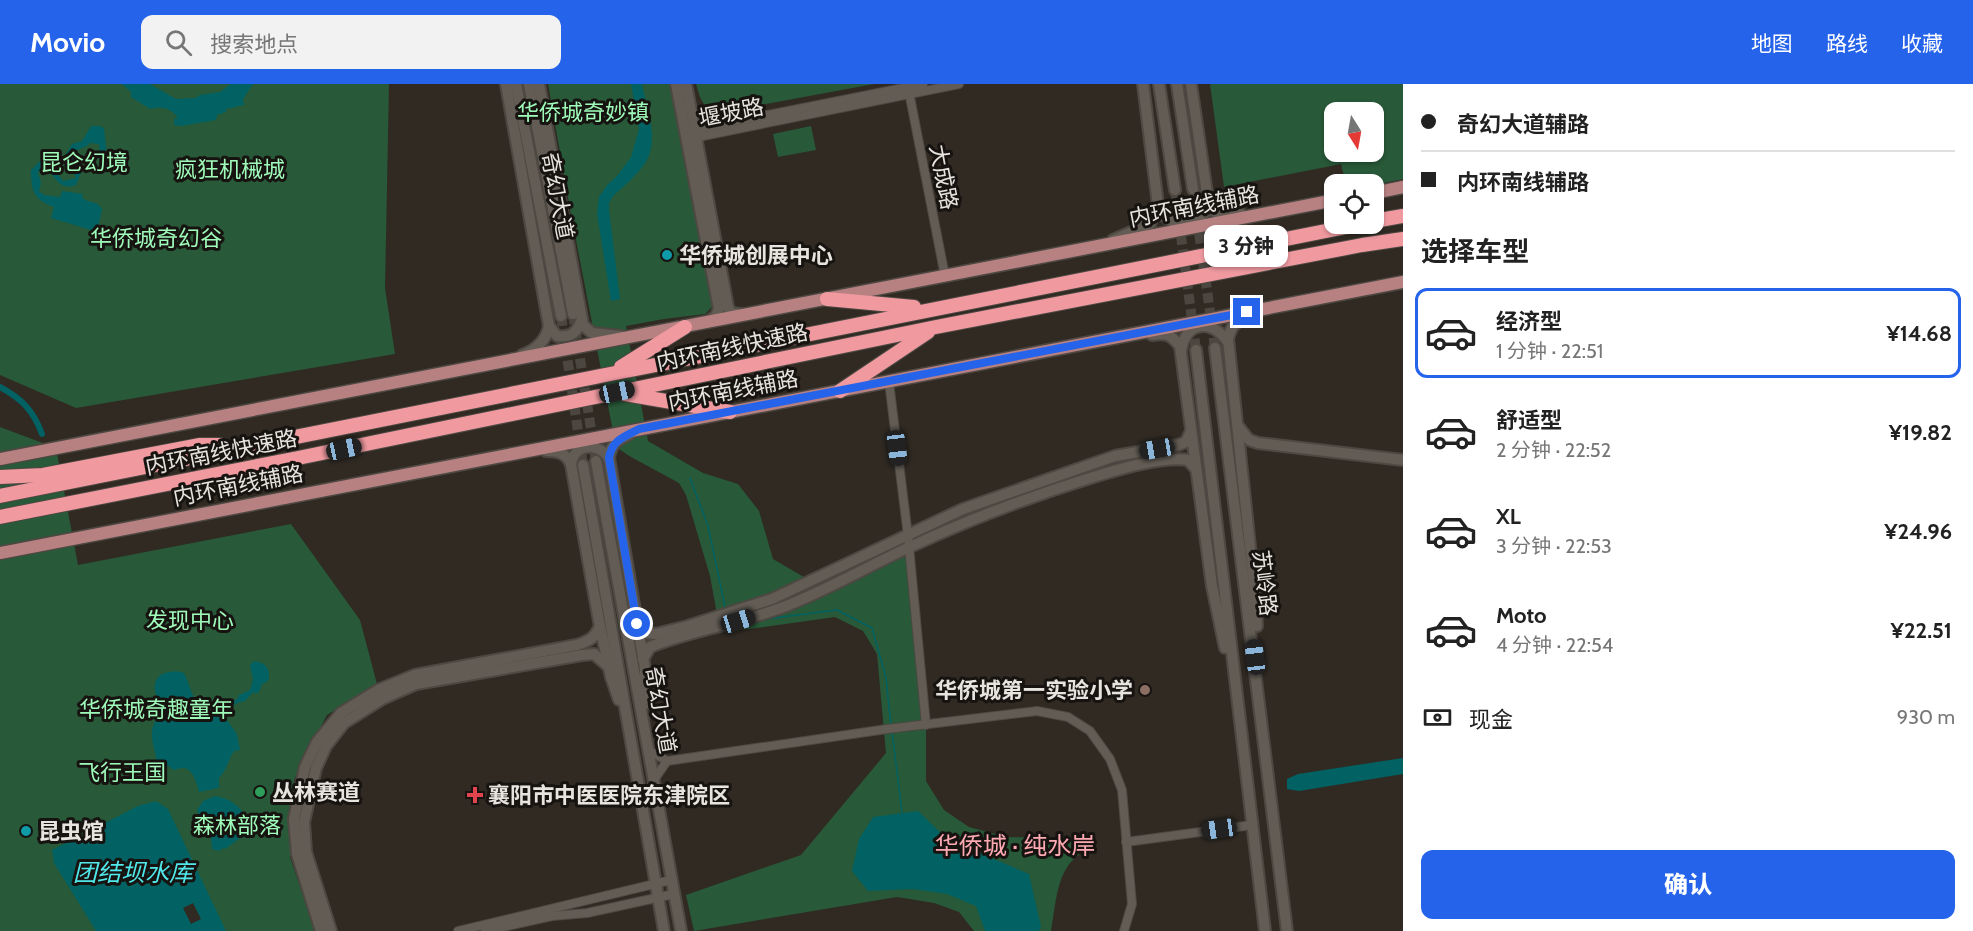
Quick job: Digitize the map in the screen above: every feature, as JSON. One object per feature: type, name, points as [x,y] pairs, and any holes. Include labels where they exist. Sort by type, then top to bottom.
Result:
[{"type":"highway","points":[[1384,219],[1403,216]]},
{"type":"highway","name":"内环南线快速路","points":[[0,496],[1324,231]]},
{"type":"highway","name":"内环南线快速路","points":[[0,517],[936,327],[1403,239]]},
{"type":"highway","points":[[827,299],[931,308]]},
{"type":"highway","points":[[612,372],[685,327]]},
{"type":"highway","points":[[840,391],[936,327]]},
{"type":"highway","points":[[617,392],[730,412]]},
{"type":"highway","points":[[0,477],[43,475],[200,446],[270,442]]},
{"type":"main road","points":[[1384,191],[1403,187]]},
{"type":"main road","name":"内环南线辅路","points":[[3,459],[1324,202]]},
{"type":"main road","name":"内环南线辅路","points":[[0,553],[1403,282]]},
{"type":"main road","points":[[0,548],[21,549]]},
{"type":"street","points":[[506,84],[549,326],[557,336],[565,337],[572,335],[578,329],[578,316],[539,84]]},
{"type":"street","name":"奇幻大道","points":[[516,84],[561,316]]},
{"type":"street","name":"奇幻大道","points":[[529,84],[578,316]]},
{"type":"street","points":[[676,84],[690,134],[729,311],[744,315]]},
{"type":"street","points":[[686,84],[690,134],[719,309],[716,316],[707,322]]},
{"type":"street","name":"堰坡路","points":[[909,89],[923,84]]},
{"type":"street","name":"堰坡路","points":[[690,134],[909,89],[959,84]]},
{"type":"street","points":[[1143,84],[1158,205],[1162,216],[1169,221],[1181,223],[1203,216],[1209,207],[1191,84]]},
{"type":"street","points":[[1159,84],[1175,190]]},
{"type":"street","points":[[1177,84],[1193,189]]},
{"type":"street","name":"大成路","points":[[909,89],[945,276]]},
{"type":"street","points":[[541,146],[546,121]]},
{"type":"street","points":[[514,127],[528,146]]},
{"type":"street","points":[[1096,247],[1150,224],[1158,205]]},
{"type":"street","points":[[1209,207],[1219,215],[1272,213]]},
{"type":"street","points":[[1261,705],[1255,594],[1228,342],[1234,323],[1270,308]]},
{"type":"street","points":[[578,316],[583,325],[592,333],[634,337]]},
{"type":"street","points":[[495,363],[529,352],[541,344],[549,326]]},
{"type":"street","points":[[1181,351],[1182,342],[1187,333],[1198,326],[1207,326],[1221,331],[1228,342]]},
{"type":"street","points":[[1107,339],[1166,334],[1180,346],[1212,586],[1239,708]]},
{"type":"street","name":"苏岭路","points":[[1215,348],[1261,705],[1287,931]]},
{"type":"street","name":"苏岭路","points":[[1196,350],[1265,931]]},
{"type":"street","points":[[889,382],[908,536],[926,725]]},
{"type":"street","points":[[1237,425],[1249,440],[1257,443],[1403,459]]},
{"type":"street","points":[[639,429],[615,441],[609,458],[645,669],[645,732]]},
{"type":"street","points":[[637,624],[646,633],[656,634],[772,600],[963,509],[1115,456],[1178,445],[1186,442],[1191,431]]},
{"type":"street","points":[[571,464],[579,450],[588,446],[604,450],[609,458]]},
{"type":"street","points":[[1241,460],[1253,449],[1264,449],[1403,465]]},
{"type":"street","points":[[522,452],[556,451],[564,454],[571,464],[609,667],[630,732]]},
{"type":"street","points":[[643,659],[650,647],[778,609],[826,590],[909,547],[968,521],[1055,489],[1118,470],[1180,459],[1188,460],[1196,470]]},
{"type":"street","name":"奇幻大道","points":[[596,461],[681,931]]},
{"type":"street","name":"奇幻大道","points":[[583,465],[664,931]]},
{"type":"street","points":[[321,931],[297,854],[294,819],[305,767],[317,742],[340,713],[378,690],[415,675],[577,645],[596,636],[600,626]]},
{"type":"street","points":[[331,931],[306,852],[304,822],[316,768],[326,746],[344,723],[382,699],[416,684],[582,655],[594,654],[609,667]]},
{"type":"street","points":[[648,750],[667,761],[886,729],[1037,711],[1068,717],[1090,731],[1113,762],[1122,790],[1132,904],[1124,931]]},
{"type":"street","points":[[654,780],[667,761]]},
{"type":"street","points":[[1126,842],[1252,825]]},
{"type":"street","points":[[458,931],[671,880]]},
{"type":"street","points":[[485,931],[552,916],[587,913],[674,894]]},
{"type":"green space","name":"华侨城奇幻谷","points":[[0,84],[389,84],[385,288],[395,354],[76,408],[0,375]]},
{"type":"green space","name":"华侨城奇妙镇","points":[[548,84],[676,84],[714,301],[713,306],[705,314],[626,326],[648,441],[703,473],[738,484],[759,511],[773,559],[826,590],[909,547],[926,725],[926,781],[944,810],[969,827],[1006,837],[1078,838],[1080,854],[1066,869],[1058,888],[1051,931],[974,931],[959,912],[934,903],[897,897],[694,931],[686,895],[801,855],[886,753],[877,654],[863,631],[835,617],[749,629],[728,627],[717,614],[710,576],[686,495],[679,483],[616,447]]},
{"type":"green space","points":[[696,84],[874,84],[717,113],[705,105],[700,98]]},
{"type":"green space","points":[[1210,84],[1403,84],[1403,179],[1384,183],[1384,174],[1344,174],[1341,164],[1224,187]]},
{"type":"green space","points":[[811,126],[816,150],[778,157],[773,134]]},
{"type":"green space","name":"华侨城奇趣童年","points":[[0,427],[56,448],[78,565],[291,524],[360,620],[377,684],[327,715],[294,780],[290,857],[315,931],[0,931]]},
{"type":"water","points":[[122,84],[150,84],[176,99],[195,98],[220,92],[231,84],[253,84],[243,99],[244,105],[226,109],[226,112],[217,115],[216,120],[182,126],[174,125],[174,119],[178,118],[172,112],[162,108],[150,109],[131,97],[131,92]]},
{"type":"water","points":[[631,84],[642,84],[652,137],[648,157],[643,166],[609,203],[620,299],[611,301],[597,214],[599,197],[631,157],[639,129]]},
{"type":"water","points":[[91,126],[104,128],[108,166],[100,167],[99,144],[90,143],[72,154],[81,173],[76,185],[63,185],[47,168],[41,168],[38,173],[41,183],[39,191],[44,195],[60,197],[62,191],[83,194],[84,199],[98,204],[102,209],[98,227],[119,233],[118,238],[51,218],[54,207],[38,198],[33,189],[31,170],[40,161],[47,160],[63,181],[76,178],[71,166],[66,162],[66,154],[72,144],[82,141]]},
{"type":"water","points":[[254,661],[267,667],[268,681],[262,684],[259,692],[254,694],[254,691],[245,701],[237,703],[226,711],[229,715],[226,717],[227,720],[237,734],[240,750],[232,754],[219,778],[219,788],[199,792],[194,777],[186,769],[173,770],[169,766],[162,767],[157,764],[152,735],[160,709],[155,691],[156,680],[168,672],[184,673],[200,708],[213,711],[224,708],[239,695],[250,690],[253,679],[250,665]]},
{"type":"water","points":[[1403,758],[1403,774],[1299,791],[1287,789],[1287,779],[1298,774]]},
{"type":"water","points":[[215,796],[234,803],[247,819],[243,827],[243,836],[225,849],[218,851],[212,849],[211,837],[205,830],[207,829],[204,821],[202,822],[197,810],[203,801]]},
{"type":"water","name":"团结坝水库","points":[[156,801],[168,809],[226,931],[96,931],[54,863],[52,850],[138,806]]},
{"type":"water","points":[[918,811],[947,839],[1029,874],[1041,927],[1039,931],[985,931],[976,906],[947,894],[913,889],[868,891],[852,871],[859,839],[873,817]]},
{"type":"pier","points":[[193,903],[201,919],[191,924],[183,908]]},
{"type":"waterway","points":[[0,387],[26,406],[35,418],[42,434]]},
{"type":"waterway","points":[[690,478],[708,526],[725,607]]},
{"type":"waterway","points":[[766,619],[837,610],[872,628],[886,678],[891,726]]},
{"type":"waterway","points":[[892,731],[902,813]]},
{"type":"tunnel","points":[[1193,189],[1215,348]]},
{"type":"tunnel","points":[[1175,190],[1196,350]]},
{"type":"tunnel","points":[[573,314],[596,461]]},
{"type":"tunnel","points":[[561,316],[583,465]]},
{"type":"place","name":"华侨城创展中心","points":[[667,255]]},
{"type":"place","name":"华侨城第一实验小学","points":[[1145,690]]},
{"type":"place","name":"丛林赛道","points":[[260,792]]},
{"type":"place","name":"襄阳市中医医院东津院区","points":[[475,795]]},
{"type":"place","name":"昆虫馆","points":[[26,831]]},
{"type":"district","name":"华侨城 · 纯水岸","points":[[1015,846]]},
{"type":"route","points":[[637,624],[609,458],[615,441],[639,429],[1247,312]]},
{"type":"park label","name":"昆仑幻境","points":[[84,162]]},
{"type":"park label","name":"疯狂机械城","points":[[230,169]]},
{"type":"park label","name":"发现中心","points":[[190,620]]},
{"type":"park label","name":"飞行王国","points":[[122,772]]},
{"type":"park label","name":"森林部落","points":[[237,825]]}]
